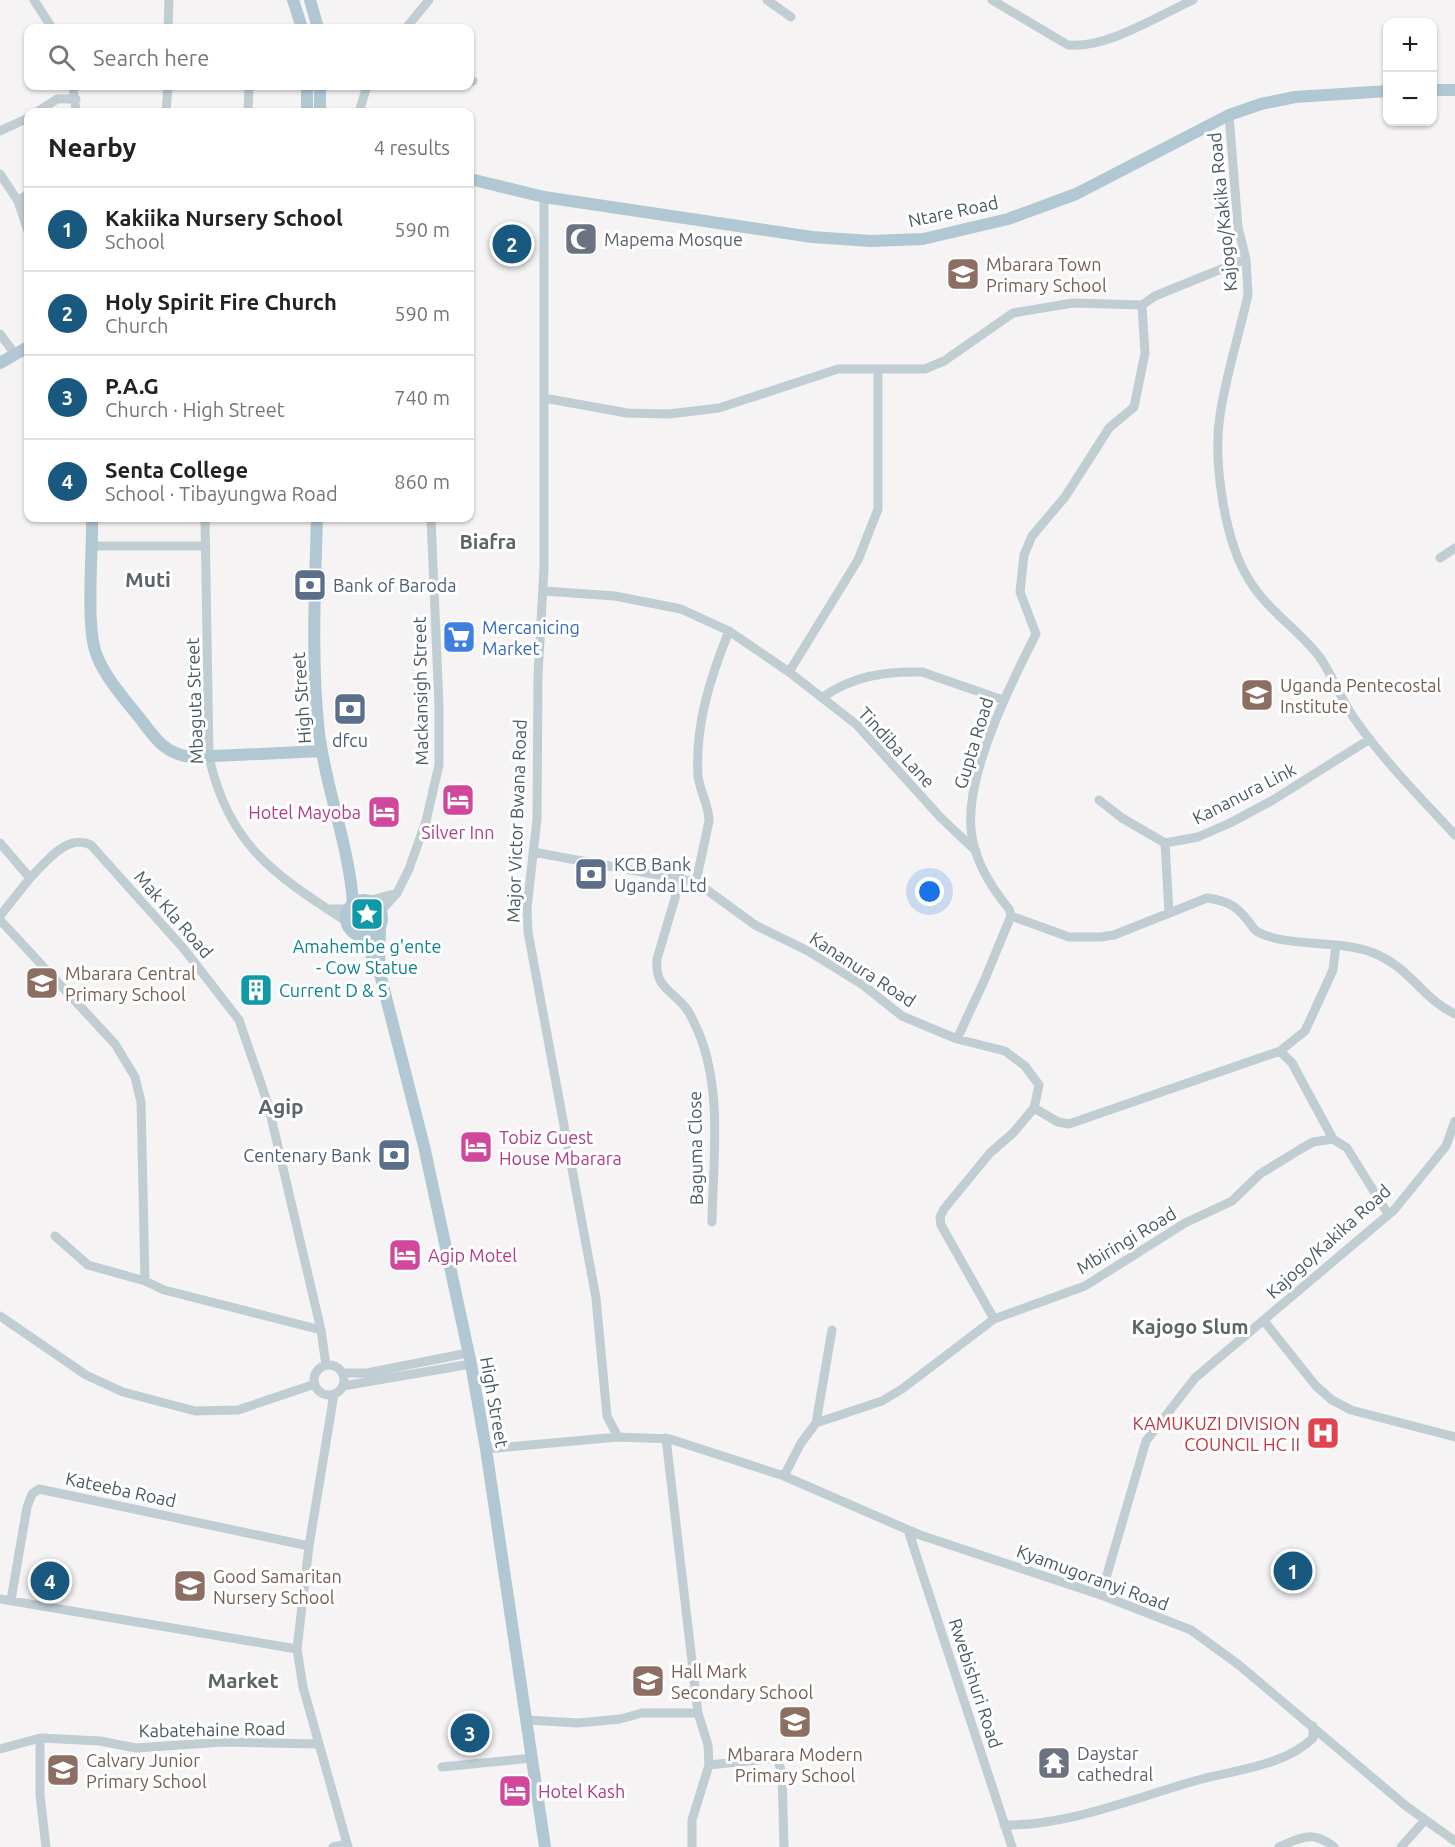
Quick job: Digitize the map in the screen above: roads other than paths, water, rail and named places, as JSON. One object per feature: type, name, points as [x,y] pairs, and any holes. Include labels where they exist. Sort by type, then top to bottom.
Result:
[{"type":"main road","points":[[293,0],[301,24]]},
{"type":"main road","points":[[310,0],[317,24]]},
{"type":"main road","points":[[307,90],[307,108]]},
{"type":"main road","points":[[320,90],[320,108]]},
{"type":"main road","points":[[1437,90],[1455,90]]},
{"type":"main road","name":"Ntare Road","points":[[474,180],[544,197],[812,237],[871,241],[923,239],[1008,219],[1076,194],[1229,115],[1295,97],[1383,91]]},
{"type":"main road","points":[[0,363],[24,348]]},
{"type":"main road","points":[[92,522],[92,625],[95,652],[100,663],[133,710],[170,753],[184,757],[209,757],[261,752],[322,751]]},
{"type":"main road","name":"High Street","points":[[317,522],[314,614],[318,716],[322,751],[351,874],[349,911]]},
{"type":"main road","name":"High Street","points":[[351,874],[369,900]]},
{"type":"main road","points":[[369,900],[381,911],[380,927],[375,933],[362,936],[351,932],[349,911],[369,900]]},
{"type":"main road","name":"High Street","points":[[379,970],[380,927]]},
{"type":"main road","name":"High Street","points":[[362,936],[379,970],[424,1146],[469,1359],[486,1449],[545,1847]]},
{"type":"street","points":[[34,0],[49,24]]},
{"type":"street","points":[[168,24],[169,0]]},
{"type":"street","points":[[409,24],[429,0]]},
{"type":"street","points":[[767,0],[791,17]]},
{"type":"street","points":[[992,0],[1068,45],[1082,47],[1102,41],[1193,0]]},
{"type":"street","points":[[74,90],[76,108]]},
{"type":"street","points":[[166,108],[168,90]]},
{"type":"street","points":[[248,108],[249,90]]},
{"type":"street","points":[[360,108],[365,90]]},
{"type":"street","points":[[43,108],[57,99],[76,99]]},
{"type":"street","name":"Kajogo/Kakika Road","points":[[1229,115],[1238,227],[1246,259],[1248,295],[1219,416],[1219,469],[1224,515],[1237,558],[1248,579],[1281,620],[1322,660],[1346,706],[1370,739],[1408,785],[1455,835]]},
{"type":"street","points":[[0,130],[24,120]]},
{"type":"street","points":[[0,174],[18,201],[24,219]]},
{"type":"street","points":[[18,201],[24,197]]},
{"type":"street","name":"Major Victor Bwana Road","points":[[544,197],[544,591],[538,675],[537,819],[527,908],[528,932],[596,1298],[607,1416],[618,1437]]},
{"type":"street","points":[[543,398],[627,414],[669,414],[719,408],[838,369],[925,369],[944,361],[1014,313],[1073,303],[1142,305],[1155,296],[1246,259]]},
{"type":"street","name":"Gupta Road","points":[[1011,915],[984,874],[970,830],[970,810],[978,775],[1003,700],[1035,634],[1020,592],[1024,555],[1032,536],[1065,497],[1109,428],[1134,407],[1146,353],[1142,305]]},
{"type":"street","points":[[0,334],[15,354]]},
{"type":"street","points":[[789,672],[858,560],[878,509],[878,369]]},
{"type":"street","name":"Mbaguta Street","points":[[206,522],[209,757],[222,797],[246,842],[278,876],[327,909],[349,911]]},
{"type":"street","name":"Mackansigh Street","points":[[381,911],[397,893],[426,821],[439,765],[439,706],[431,522]]},
{"type":"street","points":[[92,546],[206,546]]},
{"type":"street","points":[[1440,558],[1455,548]]},
{"type":"street","name":"Tindiba Lane","points":[[544,591],[615,596],[681,609],[729,631],[789,672],[857,725],[941,818],[976,851]]},
{"type":"street","points":[[696,882],[709,821],[709,811],[699,781],[698,746],[710,679],[729,631]]},
{"type":"street","points":[[823,697],[842,684],[857,678],[909,671],[922,672],[1003,700]]},
{"type":"street","name":"Kananura Link","points":[[1165,843],[1198,837],[1230,823],[1273,800],[1370,739]]},
{"type":"street","points":[[1100,800],[1122,818],[1165,843],[1168,913]]},
{"type":"street","name":"Mak Kla Road","points":[[30,878],[61,848],[74,842],[83,841],[91,844],[184,949],[239,1020],[268,1104],[321,1330],[326,1365]]},
{"type":"street","points":[[0,843],[30,878],[0,918],[115,1044],[135,1077],[141,1101],[145,1281]]},
{"type":"street","name":"Kananura Road","points":[[533,852],[696,882],[755,925],[808,951],[863,985],[902,1016],[957,1039],[1005,1051],[1025,1066],[1039,1085],[1034,1108]]},
{"type":"street","name":"Baguma Close","points":[[681,878],[657,959],[656,972],[661,985],[685,1007],[693,1019],[711,1076],[714,1110],[712,1222]]},
{"type":"street","points":[[369,900],[397,893]]},
{"type":"street","points":[[957,1039],[1011,915],[1069,937],[1101,937],[1114,935],[1208,898],[1237,906],[1256,932],[1270,937],[1372,952],[1404,969],[1428,996],[1455,1014]]},
{"type":"street","points":[[994,1319],[941,1225],[940,1217],[990,1153],[1014,1133],[1034,1108],[1058,1122],[1069,1124],[1280,1051],[1305,1031],[1333,970],[1336,945]]},
{"type":"street","points":[[1280,1051],[1292,1063],[1333,1139],[1347,1148],[1388,1215]]},
{"type":"street","name":"Kajogo/Kakika Road","points":[[1101,1595],[1146,1441],[1195,1378],[1388,1215],[1446,1146],[1455,1121]]},
{"type":"street","name":"Mbiringi Road","points":[[816,1423],[882,1401],[994,1319],[1085,1286],[1185,1223],[1232,1201],[1260,1174],[1299,1150],[1313,1142],[1333,1139]]},
{"type":"street","points":[[1446,1146],[1455,1139]]},
{"type":"street","points":[[55,1236],[88,1265],[145,1281],[164,1290],[321,1330]]},
{"type":"street","points":[[0,1316],[86,1375],[123,1392],[195,1411],[238,1410],[315,1384]]},
{"type":"street","points":[[1263,1320],[1316,1386],[1332,1400],[1351,1410],[1455,1437]]},
{"type":"street","points":[[784,1476],[801,1443],[816,1423],[832,1330]]},
{"type":"street","points":[[342,1373],[367,1373],[469,1359]]},
{"type":"street","points":[[333,1847],[348,1846],[303,1687],[297,1649],[309,1546],[334,1394],[343,1386],[469,1359]]},
{"type":"street","points":[[334,1394],[322,1393],[315,1384],[316,1372],[326,1365],[338,1367],[342,1373],[343,1386]]},
{"type":"street","name":"Kyamugoranyi Road","points":[[486,1449],[618,1437],[666,1438],[784,1476],[908,1530],[1101,1595],[1191,1630],[1239,1665],[1425,1820],[1455,1841]]},
{"type":"street","points":[[666,1438],[698,1713],[708,1745],[709,1765],[692,1820],[692,1847]]},
{"type":"street","name":"Kateeba Road","points":[[11,1600],[27,1507],[32,1494],[39,1489],[309,1546]]},
{"type":"street","name":"Rwebishuri Road","points":[[908,1530],[1012,1847]]},
{"type":"street","points":[[0,1599],[297,1649]]},
{"type":"street","points":[[527,1720],[579,1723],[620,1719],[642,1713],[698,1713]]},
{"type":"street","points":[[1004,1825],[1039,1824],[1177,1789],[1272,1760],[1304,1747],[1313,1738],[1313,1726]]},
{"type":"street","points":[[40,1738],[40,1795],[46,1847]]},
{"type":"street","name":"Kabatehaine Road","points":[[0,1749],[40,1738],[100,1741],[136,1748],[225,1742],[318,1744]]},
{"type":"street","points":[[442,1767],[532,1758]]},
{"type":"street","points":[[709,1765],[777,1758],[782,1773],[784,1847]]},
{"type":"street","points":[[1401,1847],[1425,1820]]},
{"type":"street","points":[[1279,1847],[1302,1837],[1314,1836],[1323,1838],[1334,1847]]},
{"type":"place","name":"Mapema Mosque","points":[[581,239]]},
{"type":"place","name":"Holy Spirit Fire Church","points":[[512,244]]},
{"type":"place","name":"Mbarara Town Primary School","points":[[963,274]]},
{"type":"place","name":"Bank of Baroda","points":[[310,585]]},
{"type":"place","name":"Mercanicing Market","points":[[459,637]]},
{"type":"place","name":"Uganda Pentecostal Institute","points":[[1257,695]]},
{"type":"place","name":"dfcu","points":[[350,709]]},
{"type":"place","name":"Silver Inn","points":[[458,800]]},
{"type":"place","name":"Hotel Mayoba","points":[[384,812]]},
{"type":"place","name":"KCB Bank Uganda Ltd","points":[[591,874]]},
{"type":"place","name":"Amahembe g'ente - Cow Statue","points":[[367,914]]},
{"type":"place","name":"Mbarara Central Primary School","points":[[42,983]]},
{"type":"place","name":"Current D & S","points":[[256,990]]},
{"type":"place","name":"Tobiz Guest House Mbarara","points":[[476,1147]]},
{"type":"place","name":"Centenary Bank","points":[[394,1155]]},
{"type":"place","name":"Agip Motel","points":[[405,1255]]},
{"type":"place","name":"KAMUKUZI DIVISION COUNCIL HC II","points":[[1323,1433]]},
{"type":"place","name":"Kakiika Nursery School","points":[[1293,1571]]},
{"type":"place","name":"Senta College","points":[[50,1581]]},
{"type":"place","name":"Good Samaritan Nursery School","points":[[190,1586]]},
{"type":"place","name":"Hall Mark Secondary School","points":[[648,1681]]},
{"type":"place","name":"Mbarara Modern Primary School","points":[[795,1722]]},
{"type":"place","name":"P.A.G","points":[[470,1733]]},
{"type":"place","name":"Daystar cathedral","points":[[1054,1763]]},
{"type":"place","name":"Calvary Junior Primary School","points":[[63,1770]]},
{"type":"place","name":"Hotel Kash","points":[[515,1791]]},
{"type":"district","name":"Biafra","points":[[488,541]]},
{"type":"district","name":"Muti","points":[[148,579]]},
{"type":"district","name":"Agip","points":[[281,1106]]},
{"type":"district","name":"Kajogo Slum","points":[[1190,1326]]},
{"type":"district","name":"Market","points":[[243,1680]]}]
